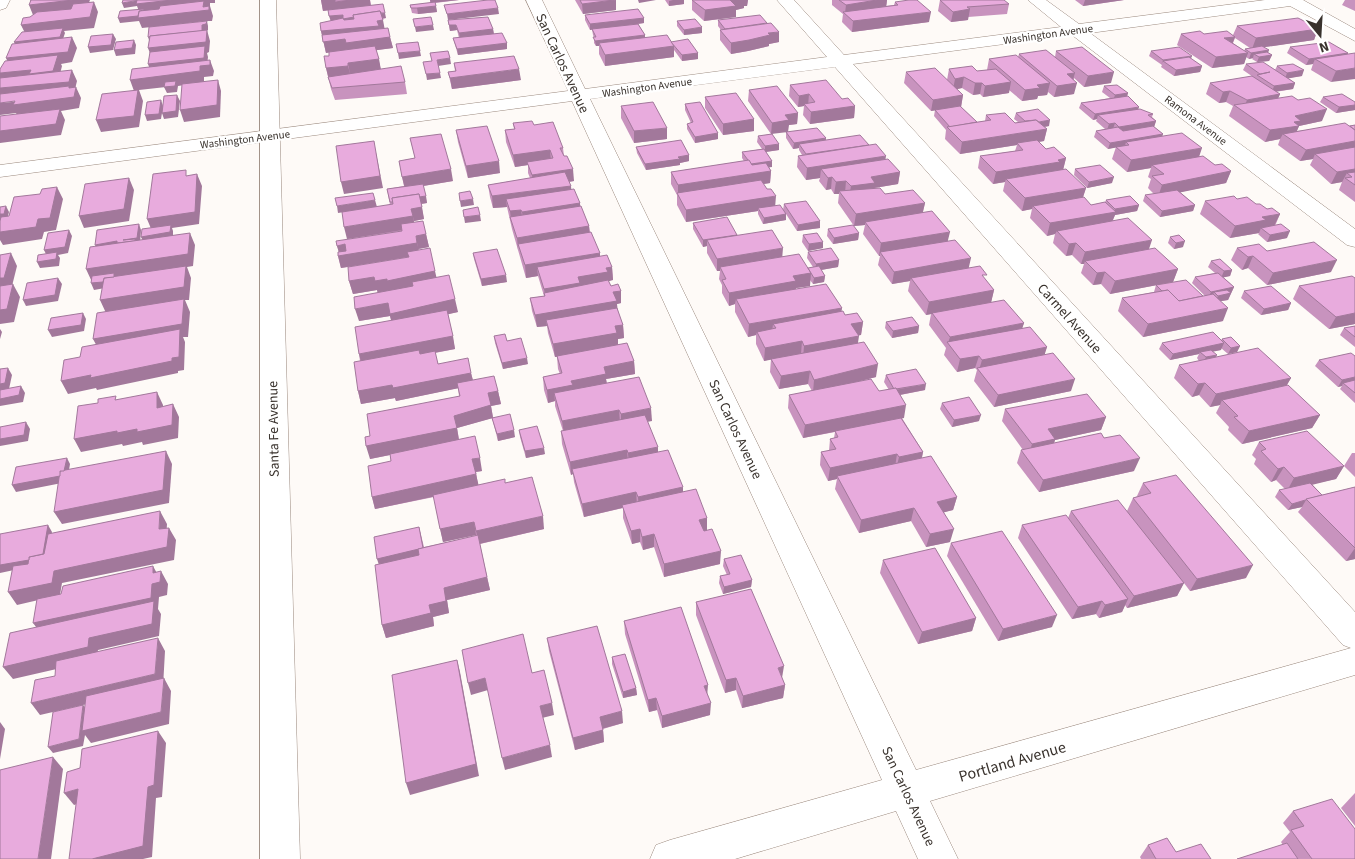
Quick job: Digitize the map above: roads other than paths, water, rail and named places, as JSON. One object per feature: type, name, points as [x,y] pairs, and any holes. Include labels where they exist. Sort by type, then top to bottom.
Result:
[{"type":"street","points":[[0,5],[2,0]]},
{"type":"street","name":"Santa Fe Avenue","points":[[268,0],[280,859]]},
{"type":"street","name":"San Carlos Avenue","points":[[534,0],[938,859]]},
{"type":"street","name":"Carmel Avenue","points":[[784,0],[1355,635]]},
{"type":"street","name":"Ramona Avenue","points":[[1036,0],[1355,240]]},
{"type":"street","points":[[1292,1],[1355,36]]},
{"type":"street","name":"Washington Avenue","points":[[0,171],[840,62],[1292,1]]},
{"type":"street","name":"Portland Avenue","points":[[670,859],[1355,661]]}]
